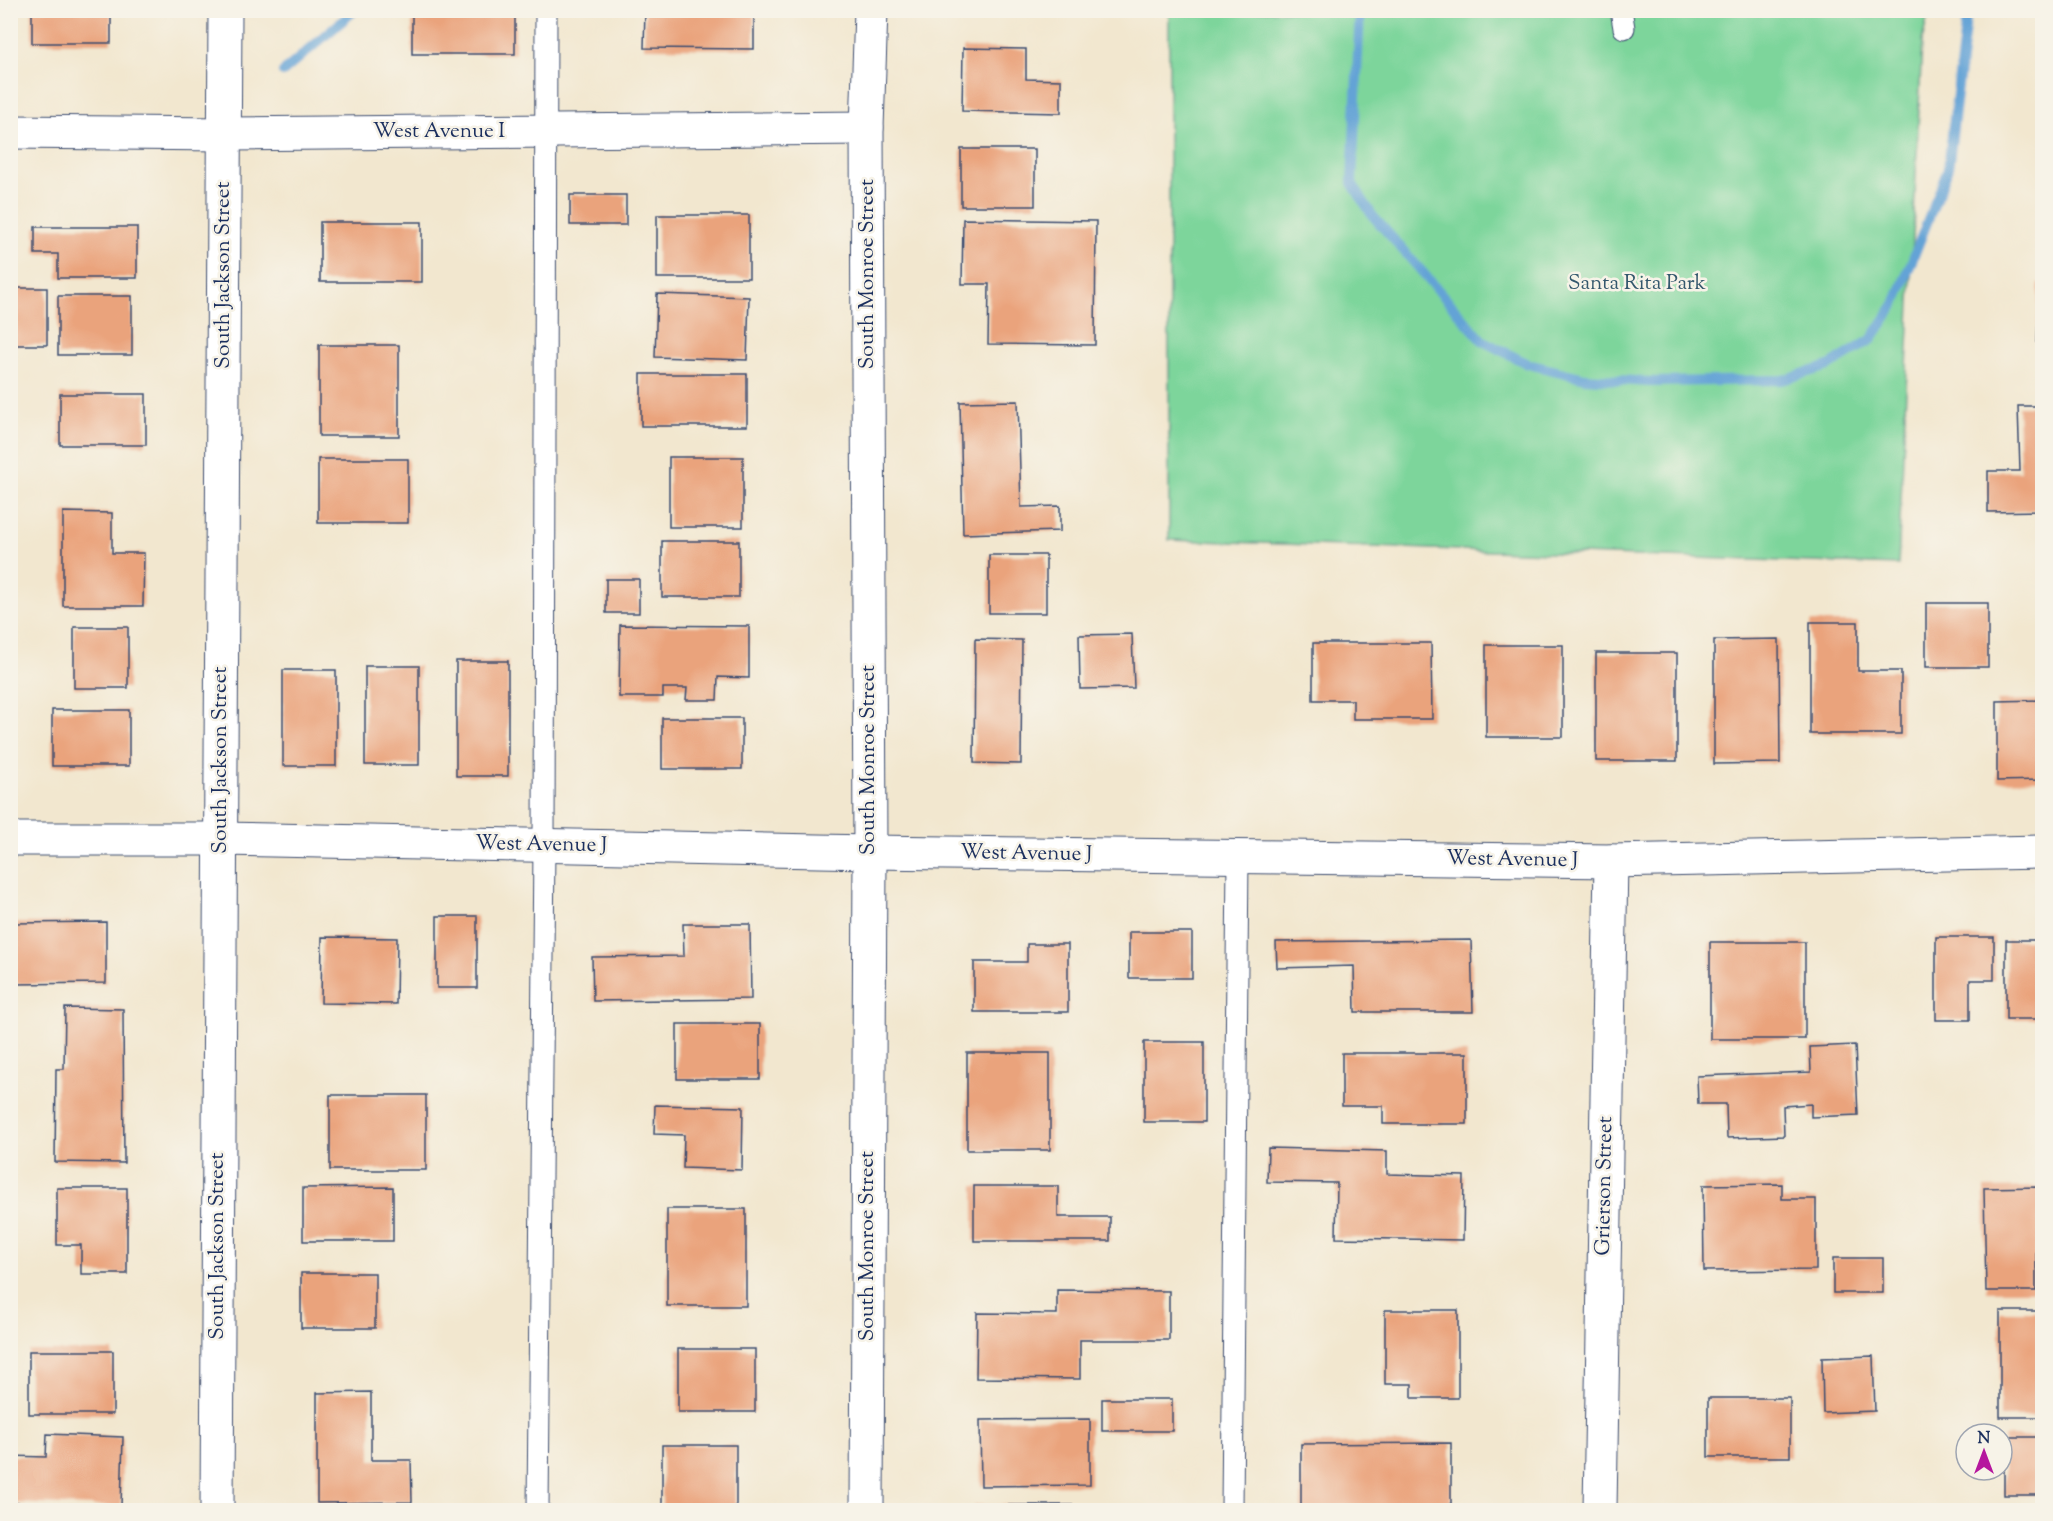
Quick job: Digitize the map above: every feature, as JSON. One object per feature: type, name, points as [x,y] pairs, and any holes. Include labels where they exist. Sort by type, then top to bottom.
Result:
[{"type":"street","name":"South Jackson Street","points":[[217,1510],[225,10]]},
{"type":"street","name":"South Monroe Street","points":[[867,1510],[870,852],[867,128],[871,10]]},
{"type":"street","name":"West Avenue I","points":[[10,132],[225,134],[867,128]]},
{"type":"street","name":"West Avenue J","points":[[10,839],[221,839],[870,852],[1611,861],[2043,852]]},
{"type":"street","name":"Grierson Street","points":[[1600,1510],[1611,861]]},
{"type":"lane","points":[[538,1510],[544,845],[546,10]]},
{"type":"lane","points":[[1232,1510],[1238,857]]},
{"type":"green space","name":"Santa Rita Park","points":[[1169,11],[1929,11],[1922,41],[1898,565],[1169,540]]},
{"type":"building","points":[[32,10],[111,10],[111,43],[32,43]]},
{"type":"building","points":[[412,10],[515,10],[515,54],[412,54]]},
{"type":"building","points":[[645,10],[754,10],[754,49],[644,48]]},
{"type":"building","points":[[963,48],[1026,49],[1026,79],[1061,80],[1061,113],[962,111]]},
{"type":"building","points":[[961,149],[1035,149],[1035,206],[961,206]]},
{"type":"building","points":[[570,195],[626,195],[626,225],[570,225]]},
{"type":"building","points":[[657,215],[749,215],[749,278],[657,278]]},
{"type":"building","points":[[963,219],[1096,221],[1095,345],[988,344],[989,284],[962,284]]},
{"type":"building","points":[[320,222],[422,222],[422,282],[320,282]]},
{"type":"building","points":[[35,227],[137,227],[137,278],[58,278],[58,254],[35,254]]},
{"type":"building","points":[[2039,284],[2042,284],[2042,347],[2037,347]]},
{"type":"building","points":[[10,288],[47,288],[47,345],[10,345]]},
{"type":"building","points":[[657,294],[749,297],[747,360],[655,357]]},
{"type":"building","points":[[58,296],[132,296],[132,355],[58,355]]},
{"type":"building","points":[[319,345],[399,345],[399,436],[319,436]]},
{"type":"building","points":[[641,374],[747,374],[747,426],[641,426]]},
{"type":"building","points":[[60,394],[146,394],[146,445],[60,445]]},
{"type":"building","points":[[1018,401],[1021,507],[1060,506],[1060,531],[963,534],[960,402]]},
{"type":"building","points":[[2018,406],[2042,406],[2042,511],[1988,512],[1988,471],[2020,471]]},
{"type":"building","points":[[669,457],[743,457],[743,527],[669,527]]},
{"type":"building","points":[[318,459],[408,459],[408,523],[318,523]]},
{"type":"building","points":[[10,467],[15,467],[15,504],[10,504]]},
{"type":"building","points":[[63,512],[112,513],[112,553],[144,553],[143,606],[63,606]]},
{"type":"building","points":[[662,541],[739,541],[739,597],[662,597]]},
{"type":"building","points":[[989,555],[1046,555],[1046,613],[989,613]]},
{"type":"building","points":[[606,579],[639,579],[639,613],[606,613]]},
{"type":"building","points":[[1926,603],[1988,603],[1988,667],[1926,667]]},
{"type":"building","points":[[1810,622],[1858,622],[1858,671],[1901,671],[1901,734],[1810,734]]},
{"type":"building","points":[[620,625],[749,626],[749,678],[718,677],[717,700],[686,700],[687,688],[663,688],[663,697],[619,697]]},
{"type":"building","points":[[74,627],[128,627],[128,688],[74,688]]},
{"type":"building","points":[[1132,634],[1134,688],[1080,689],[1079,635]]},
{"type":"building","points":[[975,639],[1022,640],[1021,764],[974,763]]},
{"type":"building","points":[[1779,639],[1780,763],[1714,764],[1714,640]]},
{"type":"building","points":[[1313,643],[1431,643],[1432,719],[1353,719],[1353,700],[1313,700]]},
{"type":"building","points":[[1486,645],[1563,645],[1563,737],[1486,737]]},
{"type":"building","points":[[1596,653],[1677,653],[1677,761],[1596,761]]},
{"type":"building","points":[[456,661],[508,661],[508,776],[456,776]]},
{"type":"building","points":[[365,666],[419,666],[419,765],[365,765]]},
{"type":"building","points":[[283,670],[336,670],[336,766],[283,766]]},
{"type":"building","points":[[2042,700],[2042,780],[1997,781],[1997,701]]},
{"type":"building","points":[[52,710],[129,710],[129,766],[52,766]]},
{"type":"building","points":[[662,718],[742,718],[742,769],[662,769]]},
{"type":"building","points":[[437,916],[477,916],[477,988],[437,988]]},
{"type":"building","points":[[106,922],[106,983],[13,984],[13,923]]},
{"type":"building","points":[[683,924],[750,924],[751,999],[593,1001],[592,957],[684,956]]},
{"type":"building","points":[[1129,932],[1192,932],[1192,978],[1129,978]]},
{"type":"building","points":[[322,937],[397,938],[396,1004],[321,1003]]},
{"type":"building","points":[[1936,937],[1994,937],[1994,980],[1970,980],[1970,1020],[1936,1020]]},
{"type":"building","points":[[1471,940],[1473,1012],[1355,1012],[1354,966],[1277,968],[1276,942]]},
{"type":"building","points":[[2006,940],[2042,940],[2042,1019],[2006,1019]]},
{"type":"building","points":[[1710,942],[1805,942],[1805,1039],[1710,1039]]},
{"type":"building","points":[[1027,944],[1068,944],[1068,1012],[974,1012],[974,962],[1027,962]]},
{"type":"building","points":[[65,1008],[123,1009],[124,1163],[55,1162],[56,1069],[64,1069]]},
{"type":"building","points":[[677,1024],[760,1024],[760,1079],[677,1079]]},
{"type":"building","points":[[1144,1042],[1204,1042],[1204,1122],[1144,1122]]},
{"type":"building","points":[[1855,1045],[1858,1115],[1811,1117],[1811,1104],[1783,1106],[1784,1136],[1727,1138],[1726,1104],[1698,1104],[1697,1076],[1811,1072],[1810,1047]]},
{"type":"building","points":[[967,1053],[1050,1053],[1050,1150],[967,1150]]},
{"type":"building","points":[[1342,1053],[1467,1053],[1467,1124],[1383,1124],[1383,1106],[1342,1106]]},
{"type":"building","points":[[330,1095],[426,1095],[426,1170],[330,1170]]},
{"type":"building","points":[[655,1105],[743,1107],[742,1170],[683,1168],[684,1135],[654,1134]]},
{"type":"building","points":[[1268,1148],[1387,1151],[1387,1174],[1464,1176],[1463,1240],[1336,1238],[1337,1183],[1267,1182]]},
{"type":"building","points":[[1782,1184],[1782,1199],[1816,1199],[1816,1270],[1704,1271],[1703,1185]]},
{"type":"building","points":[[974,1186],[1058,1186],[1058,1217],[1110,1217],[1110,1241],[974,1241]]},
{"type":"building","points":[[393,1187],[393,1241],[303,1241],[303,1188]]},
{"type":"building","points":[[2042,1187],[2042,1247],[2036,1247],[2036,1291],[1986,1291],[1984,1188]]},
{"type":"building","points":[[57,1188],[127,1188],[127,1274],[81,1274],[81,1245],[57,1245]]},
{"type":"building","points":[[667,1209],[746,1209],[746,1306],[667,1306]]},
{"type":"building","points":[[1833,1258],[1883,1258],[1883,1293],[1833,1293]]},
{"type":"building","points":[[301,1273],[375,1273],[375,1328],[301,1328]]},
{"type":"building","points":[[1057,1290],[1169,1291],[1169,1340],[1080,1340],[1080,1379],[976,1378],[977,1313],[1057,1314]]},
{"type":"building","points":[[1385,1310],[1458,1310],[1458,1398],[1412,1398],[1412,1384],[1385,1384]]},
{"type":"building","points":[[2000,1311],[2042,1311],[2042,1417],[2000,1417]]},
{"type":"building","points":[[678,1349],[755,1349],[755,1412],[678,1412]]},
{"type":"building","points":[[29,1351],[113,1351],[113,1414],[29,1414]]},
{"type":"building","points":[[1873,1356],[1875,1411],[1823,1413],[1822,1358]]},
{"type":"building","points":[[371,1392],[371,1460],[411,1460],[412,1502],[317,1503],[317,1393]]},
{"type":"building","points":[[1708,1398],[1790,1398],[1790,1457],[1708,1457]]},
{"type":"building","points":[[1102,1399],[1172,1399],[1172,1431],[1102,1431]]},
{"type":"building","points":[[1090,1419],[1090,1485],[981,1486],[980,1420]]},
{"type":"building","points":[[47,1434],[123,1437],[121,1507],[10,1503],[10,1456],[46,1457]]},
{"type":"building","points":[[2014,1437],[2042,1437],[2042,1495],[2004,1495],[2004,1482],[2014,1482]]},
{"type":"building","points":[[1451,1443],[1451,1510],[1301,1510],[1301,1444]]},
{"type":"building","points":[[662,1445],[736,1445],[736,1509],[662,1509]]},
{"type":"building","points":[[975,1505],[1086,1505],[1086,1510],[975,1510]]},
{"type":"waterway","points":[[283,72],[355,10]]},
{"type":"waterway","points":[[1360,10],[1352,183],[1372,215],[1483,341],[1528,364],[1585,378],[1650,382],[1782,380],[1829,366],[1871,340],[1895,304],[1948,169],[1967,10]]}]
